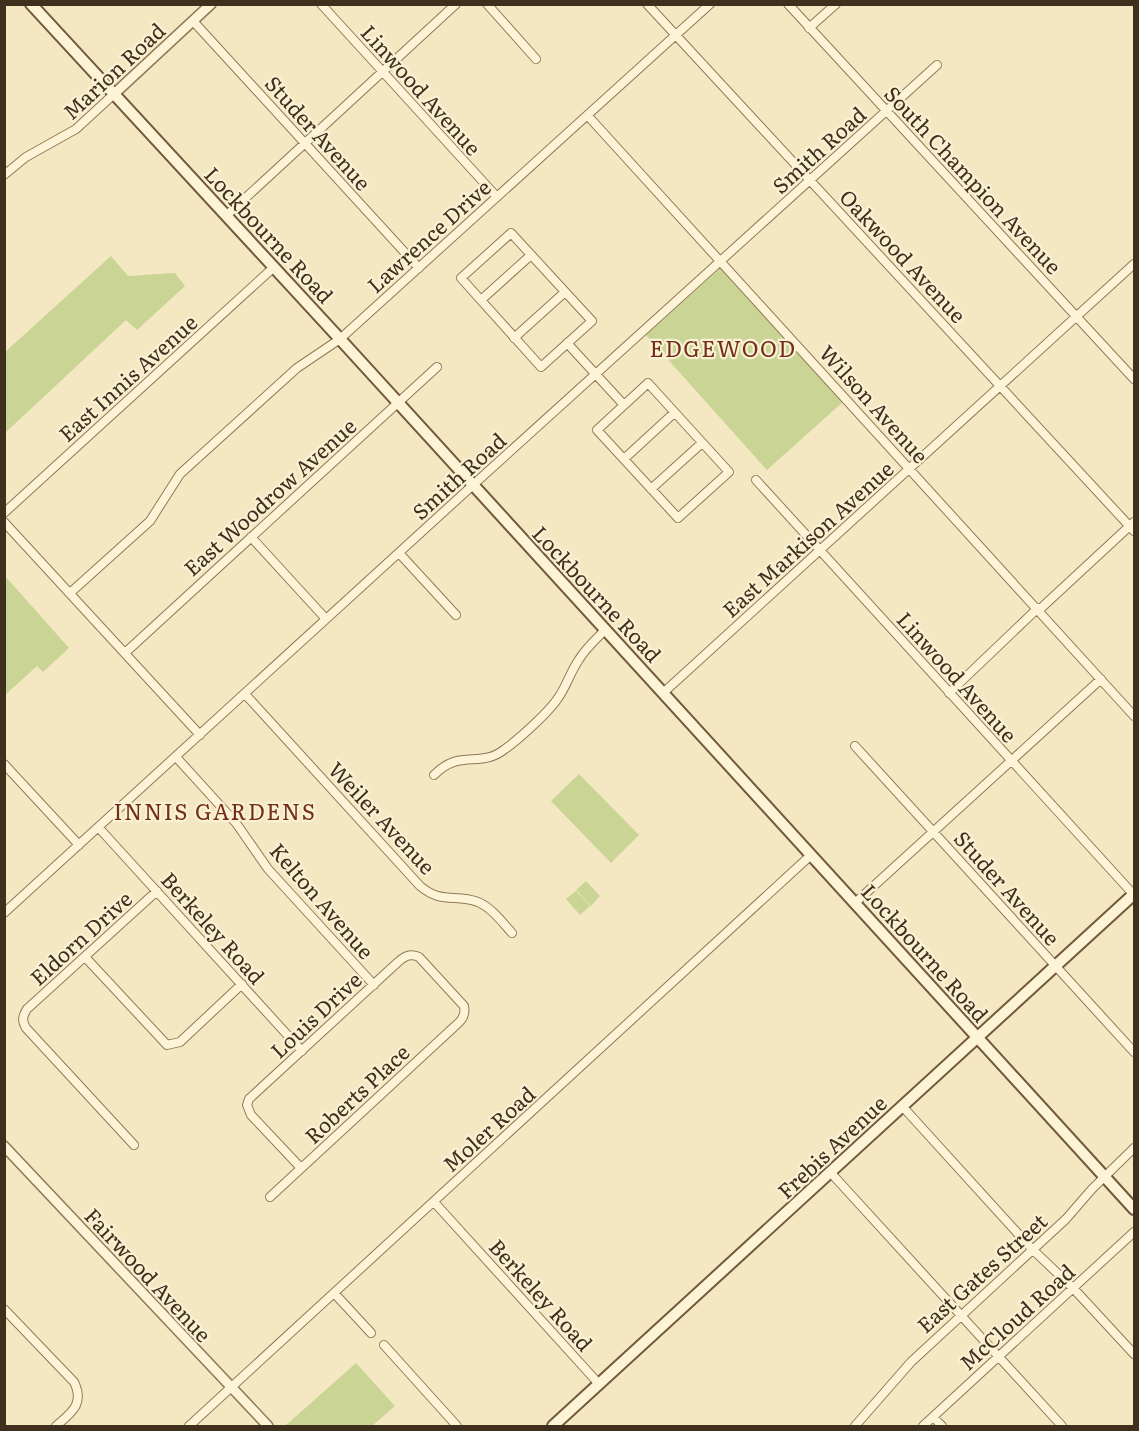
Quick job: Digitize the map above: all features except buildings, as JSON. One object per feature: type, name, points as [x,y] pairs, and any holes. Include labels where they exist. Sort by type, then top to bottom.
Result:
[{"type":"main road","name":"Lockbourne Road","points":[[31,4],[398,402],[1134,1209]]},
{"type":"main road","name":"Frebis Avenue","points":[[553,1426],[1134,895]]},
{"type":"street","name":"Marion Road","points":[[4,175],[26,157],[76,129],[211,4]]},
{"type":"street","name":"Linwood Avenue","points":[[321,4],[497,197]]},
{"type":"street","points":[[227,216],[456,4]]},
{"type":"street","points":[[487,4],[536,59]]},
{"type":"street","name":"Oakwood Avenue","points":[[647,4],[1133,526]]},
{"type":"street","name":"Lawrence Drive","points":[[70,593],[150,521],[180,474],[297,368],[340,339],[710,4]]},
{"type":"street","name":"South Champion Avenue","points":[[788,4],[1134,379]]},
{"type":"street","points":[[809,28],[836,4]]},
{"type":"street","name":"Studer Avenue","points":[[193,21],[419,267]]},
{"type":"street","name":"Smith Road","points":[[4,914],[472,485],[937,65]]},
{"type":"street","name":"Wilson Avenue","points":[[588,116],[1134,716]]},
{"type":"street","points":[[511,233],[531,255],[592,321],[541,367],[461,278],[511,233]]},
{"type":"street","points":[[481,300],[531,255]]},
{"type":"street","name":"East Markison Avenue","points":[[663,693],[1134,264]]},
{"type":"street","name":"East Innis Avenue","points":[[4,513],[274,267]]},
{"type":"street","points":[[514,338],[565,292]]},
{"type":"street","points":[[567,343],[624,405]]},
{"type":"street","name":"East Woodrow Avenue","points":[[126,652],[437,367]]},
{"type":"street","points":[[648,383],[729,472],[678,518],[597,430],[624,405],[648,383]]},
{"type":"street","points":[[624,459],[674,413]]},
{"type":"street","points":[[651,489],[702,443]]},
{"type":"street","name":"Linwood Avenue","points":[[756,480],[1134,895]]},
{"type":"street","points":[[4,522],[200,735]]},
{"type":"street","points":[[949,693],[1133,526]]},
{"type":"street","points":[[252,537],[326,619]]},
{"type":"street","points":[[399,553],[456,615]]},
{"type":"street","points":[[434,775],[440,768],[452,761],[488,759],[505,750],[553,704],[582,655],[605,630]]},
{"type":"street","points":[[855,903],[1101,679]]},
{"type":"street","name":"Weiler Avenue","points":[[245,694],[420,886],[437,897],[468,900],[486,906],[512,933]]},
{"type":"street","name":"Studer Avenue","points":[[855,746],[1134,1052]]},
{"type":"street","name":"Kelton Avenue","points":[[176,757],[236,822],[268,869],[374,985]]},
{"type":"street","points":[[4,764],[80,845]]},
{"type":"street","name":"Berkeley Road","points":[[99,828],[302,1051]]},
{"type":"street","name":"Moler Road","points":[[189,1426],[811,855]]},
{"type":"street","name":"Eldorn Drive","points":[[134,1145],[26,1028],[23,1015],[157,891]]},
{"type":"street","name":"Louis Drive","points":[[301,1168],[251,1115],[247,1105],[249,1099],[405,956],[412,954],[425,962],[464,1006],[465,1015]]},
{"type":"street","points":[[84,957],[163,1042],[171,1045],[180,1042],[242,984]]},
{"type":"street","name":"Roberts Place","points":[[270,1197],[454,1028],[465,1015]]},
{"type":"street","points":[[902,1106],[1032,1249],[1073,1288],[1134,1354]]},
{"type":"street","name":"Fairwood Avenue","points":[[4,1146],[268,1426]]},
{"type":"street","name":"East Gates Street","points":[[855,1426],[911,1362],[1079,1206],[1104,1176],[1134,1148]]},
{"type":"street","points":[[831,1173],[1062,1426]]},
{"type":"street","name":"Berkeley Road","points":[[434,1202],[599,1384]]},
{"type":"street","name":"McCloud Road","points":[[923,1426],[1134,1232]]},
{"type":"street","points":[[335,1294],[371,1333]]},
{"type":"street","points":[[4,1309],[74,1382],[78,1391],[75,1407],[56,1426]]},
{"type":"street","points":[[384,1345],[457,1426]]},
{"type":"street","points":[[933,1417],[942,1426]]},
{"type":"green space","points":[[111,256],[128,276],[175,273],[185,286],[137,330],[126,320],[5,433],[5,352]]},
{"type":"green space","points":[[723,266],[844,401],[767,470],[646,335]]},
{"type":"green space","points":[[5,576],[69,648],[43,672],[37,666],[5,695]]},
{"type":"green space","points":[[579,774],[639,835],[611,863],[551,801]]},
{"type":"green space","points":[[586,881],[600,896],[591,906],[576,890]]},
{"type":"green space","points":[[576,891],[590,906],[580,915],[566,899]]},
{"type":"green space","points":[[356,1363],[395,1406],[372,1426],[285,1426]]},
{"type":"district","name":"EDGEWOOD","points":[[723,347]]},
{"type":"district","name":"INNIS GARDENS","points":[[215,810]]}]
